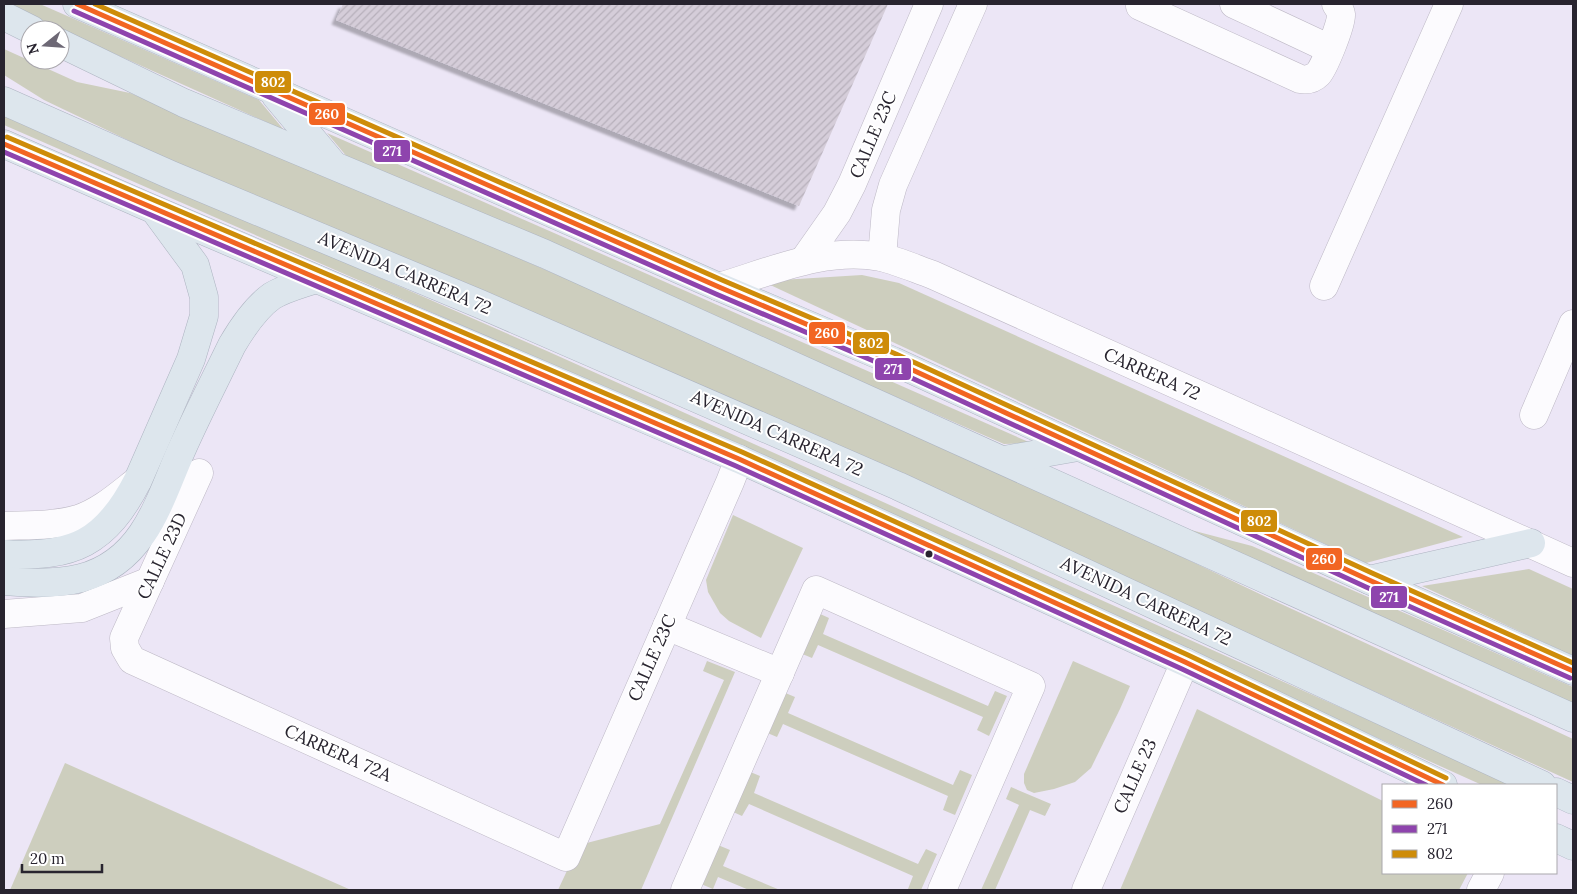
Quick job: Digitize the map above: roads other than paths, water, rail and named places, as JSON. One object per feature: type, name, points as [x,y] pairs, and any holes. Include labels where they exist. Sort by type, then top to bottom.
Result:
[{"type":"highway","points":[[77,4],[719,287],[893,361],[1369,580],[1573,671]]},
{"type":"highway","points":[[123,4],[147,35]]},
{"type":"highway","points":[[4,16],[20,24]]},
{"type":"highway","points":[[70,48],[184,103],[545,254],[1573,718]]},
{"type":"highway","points":[[272,90],[334,166]]},
{"type":"highway","name":"AVENIDA CARRERA 72","points":[[4,101],[180,179],[480,304],[898,486],[1540,784]]},
{"type":"highway","points":[[4,144],[739,459],[1185,662],[1441,784]]},
{"type":"highway","points":[[4,554],[49,553],[68,550],[85,543],[116,518],[138,480],[191,359],[204,316],[204,297],[195,265],[155,210]]},
{"type":"highway","points":[[4,581],[39,584],[63,582],[89,576],[110,566],[128,552],[143,532],[160,500],[181,452],[241,330],[271,297],[316,279]]},
{"type":"highway","points":[[1004,460],[1078,447]]},
{"type":"highway","points":[[1369,580],[1531,544]]},
{"type":"highway","points":[[1557,792],[1573,800]]},
{"type":"highway","points":[[1557,838],[1573,846]]},
{"type":"street","name":"CALLE 23C","points":[[804,260],[837,213],[852,184],[929,4]]},
{"type":"street","points":[[882,257],[886,210],[892,186],[973,4]]},
{"type":"street","points":[[1234,4],[1330,49]]},
{"type":"street","points":[[1140,6],[1300,79],[1309,79],[1320,72],[1340,23],[1341,14],[1336,4]]},
{"type":"street","points":[[1324,286],[1449,4]]},
{"type":"street","name":"CARRERA 72","points":[[719,287],[804,260],[837,256],[882,257],[932,275],[1573,563]]},
{"type":"street","points":[[1534,415],[1573,324]]},
{"type":"street","name":"CALLE 23C","points":[[566,857],[739,459]]},
{"type":"street","name":"CALLE 23D","points":[[124,638],[199,473]]},
{"type":"street","points":[[4,526],[52,524],[79,519],[106,505],[138,480]]},
{"type":"street","points":[[4,614],[82,608],[150,581]]},
{"type":"street","points":[[685,890],[816,590],[1031,686],[942,890]]},
{"type":"street","points":[[666,626],[780,673]]},
{"type":"street","name":"CARRERA 72A","points":[[124,638],[125,648],[132,660],[566,857]]},
{"type":"street","name":"CALLE 23","points":[[1086,890],[1185,662]]},
{"type":"street","points":[[1481,890],[1489,874]]}]
